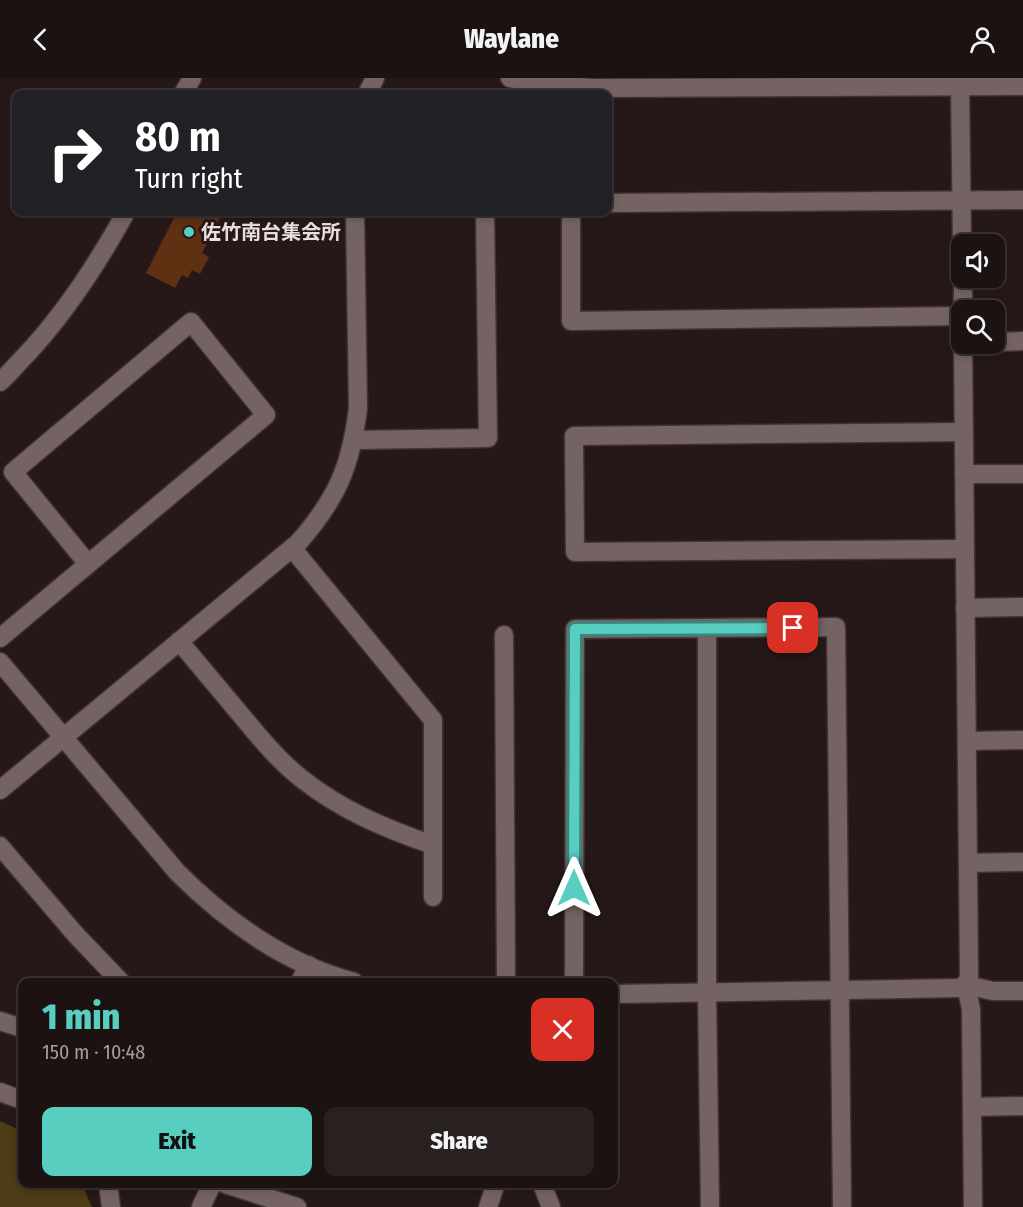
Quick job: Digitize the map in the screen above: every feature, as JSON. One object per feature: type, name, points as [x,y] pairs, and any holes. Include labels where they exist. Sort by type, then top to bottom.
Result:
[{"type":"street","points":[[510,78],[552,85],[593,88],[1023,86]]},
{"type":"street","points":[[960,86],[962,234]]},
{"type":"street","points":[[612,203],[1023,200]]},
{"type":"street","points":[[0,382],[45,335],[104,252],[124,216]]},
{"type":"street","points":[[0,790],[292,548],[312,527],[338,488],[353,440],[358,408],[355,216]]},
{"type":"street","points":[[353,440],[488,438],[485,216]]},
{"type":"street","points":[[571,216],[571,321],[951,316]]},
{"type":"street","points":[[0,638],[266,415],[191,322],[13,472],[88,564]]},
{"type":"street","points":[[1005,342],[1023,341]]},
{"type":"street","points":[[963,354],[969,976],[966,985],[971,1009],[973,1207]]},
{"type":"street","points":[[964,432],[574,436],[574,529],[575,552],[965,549]]},
{"type":"street","points":[[964,474],[1023,474]]},
{"type":"street","points":[[292,548],[433,720],[433,897]]},
{"type":"street","points":[[965,608],[1023,607]]},
{"type":"street","points":[[574,978],[575,629],[836,627],[842,1207]]},
{"type":"street","points":[[707,628],[707,993],[710,1207]]},
{"type":"street","points":[[504,635],[506,978]]},
{"type":"street","points":[[179,641],[257,734],[300,778],[335,802],[369,821],[433,845]]},
{"type":"street","points":[[0,662],[177,872],[198,892],[244,930],[270,946],[308,965],[343,978]]},
{"type":"street","points":[[967,741],[1023,740]]},
{"type":"street","points":[[0,846],[76,935],[118,978]]},
{"type":"street","points":[[968,862],[1023,862]]},
{"type":"street","points":[[302,978],[308,965]]},
{"type":"street","points":[[618,994],[958,988],[966,985],[993,991],[1023,991]]},
{"type":"street","points":[[0,1021],[18,1027]]},
{"type":"street","points":[[0,1092],[18,1099]]},
{"type":"street","points":[[972,1107],[1023,1106]]},
{"type":"street","points":[[109,1188],[111,1207]]},
{"type":"street","points":[[201,1207],[210,1188]]},
{"type":"street","points":[[238,1188],[297,1207]]},
{"type":"street","points":[[488,1207],[494,1188]]},
{"type":"street","points":[[544,1188],[551,1207]]},
{"type":"shaded area","points":[[0,1121],[18,1129],[18,1188],[83,1188],[92,1207],[0,1207]]},
{"type":"building","name":"佐竹南台集会所","points":[[175,216],[221,216],[202,253],[209,257],[200,274],[192,270],[188,278],[182,275],[175,288],[146,273]]},
{"type":"place","name":"佐竹南台集会所","points":[[189,232]]},
{"type":"route","points":[[574,888],[575,629],[793,628]]}]
